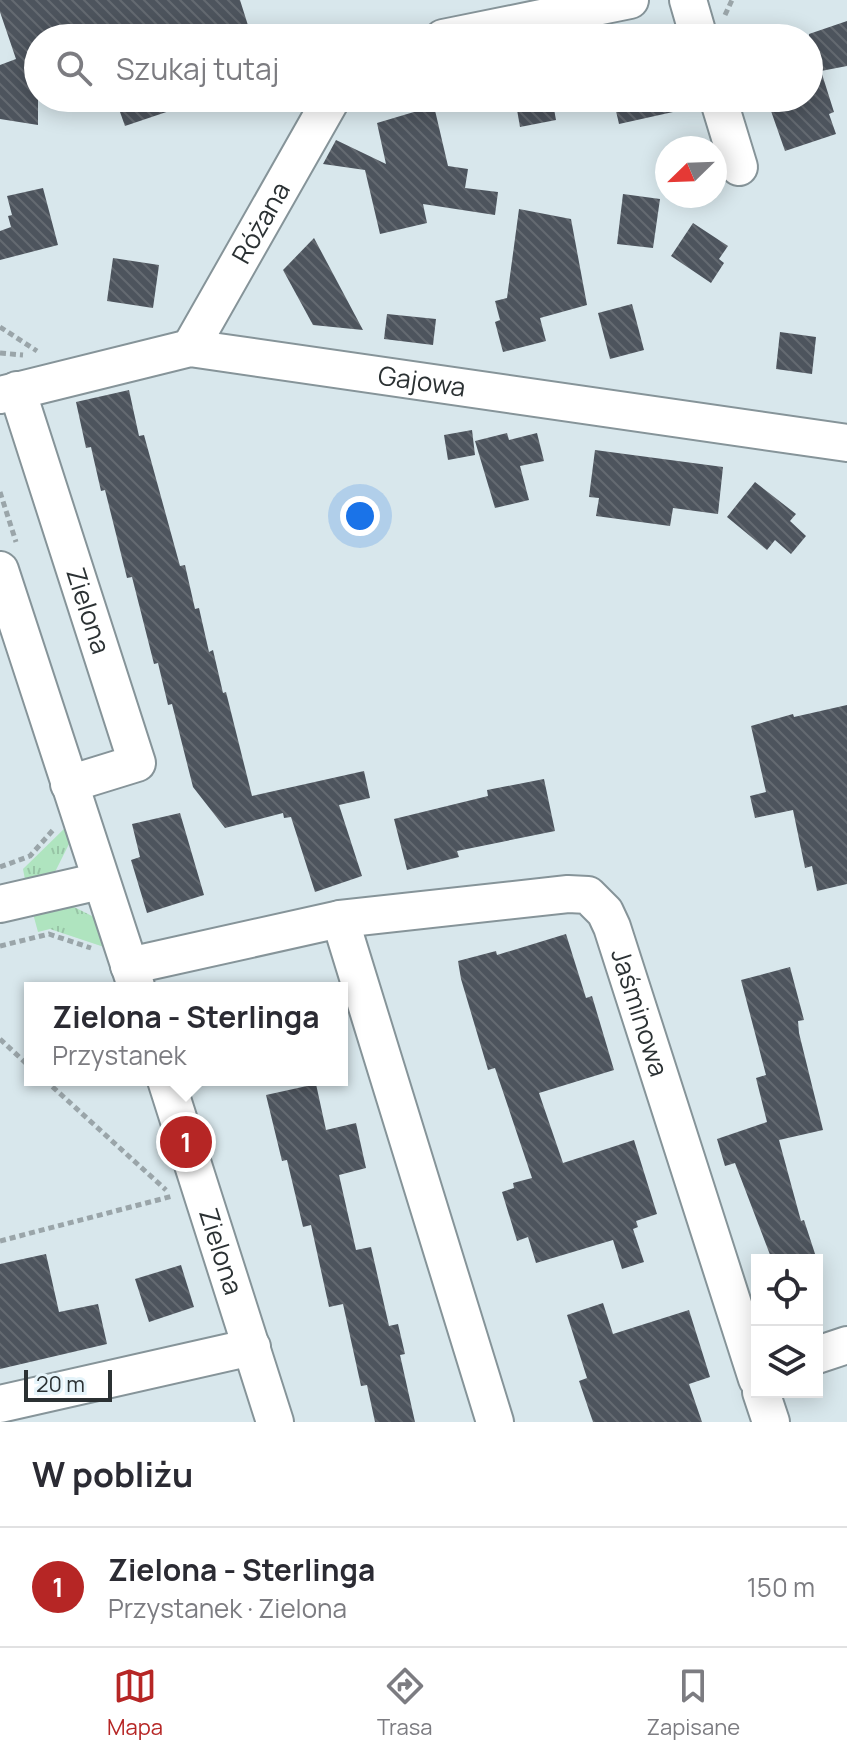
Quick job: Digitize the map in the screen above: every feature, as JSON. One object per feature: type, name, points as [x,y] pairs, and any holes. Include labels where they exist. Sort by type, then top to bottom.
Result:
[{"type":"street","points":[[512,24],[630,0]]},
{"type":"street","points":[[688,0],[695,24]]},
{"type":"street","name":"Różana","points":[[190,348],[324,112]]},
{"type":"street","points":[[722,112],[739,167]]},
{"type":"street","name":"Gajowa","points":[[8,392],[190,348],[847,443]]},
{"type":"street","name":"Zielona","points":[[8,392],[137,763],[69,784]]},
{"type":"street","points":[[0,570],[133,977]]},
{"type":"street","points":[[0,904],[100,881]]},
{"type":"street","name":"Jaśminowa","points":[[133,977],[340,919],[568,894],[588,895],[605,912],[751,1358]]},
{"type":"street","points":[[340,919],[495,1422]]},
{"type":"street","name":"Zielona","points":[[168,1086],[275,1422]]},
{"type":"street","points":[[823,1353],[847,1345]]},
{"type":"street","points":[[0,1404],[252,1347]]},
{"type":"street","points":[[763,1398],[771,1422]]},
{"type":"path","points":[[0,867],[11,864]]},
{"type":"path","points":[[0,946],[49,934],[92,949]]},
{"type":"path","points":[[0,1039],[24,1061]]},
{"type":"path","points":[[52,1086],[173,1196]]},
{"type":"path","points":[[0,1241],[182,1195]]},
{"type":"green space","points":[[67,826],[69,844],[55,872],[26,885],[23,869]]},
{"type":"green space","points":[[68,904],[94,917],[107,948],[50,929],[38,932],[32,910]]},
{"type":"building","points":[[0,0],[240,0],[248,24],[24,24],[24,112],[38,112],[38,125],[0,119],[0,65],[16,59],[0,12]]},
{"type":"building","points":[[847,21],[847,66],[823,71],[823,29]]},
{"type":"building","points":[[823,77],[834,112],[829,114],[836,134],[785,151],[771,112],[823,112]]},
{"type":"building","points":[[120,112],[166,112],[125,126]]},
{"type":"building","points":[[414,112],[435,112],[448,166],[468,169],[465,188],[498,192],[495,215],[423,204],[427,223],[380,234],[365,170],[323,164],[336,140],[386,164],[377,123]]},
{"type":"building","points":[[517,112],[555,112],[556,120],[520,127]]},
{"type":"building","points":[[616,112],[673,112],[619,124]]},
{"type":"building","points":[[43,188],[58,245],[0,260],[0,231],[11,227],[8,216],[12,215],[7,196]]},
{"type":"building","points":[[623,194],[655,198],[655,208],[659,208],[653,248],[617,244]]},
{"type":"building","points":[[519,209],[571,219],[587,305],[540,318],[546,341],[503,352],[495,322],[500,320],[495,301],[507,298]]},
{"type":"building","points":[[693,223],[728,246],[719,259],[724,263],[711,283],[671,256]]},
{"type":"building","points":[[314,238],[363,330],[313,325],[283,270]]},
{"type":"building","points":[[113,258],[159,265],[153,308],[107,301]]},
{"type":"building","points":[[632,304],[644,350],[610,359],[598,313]]},
{"type":"building","points":[[387,314],[436,319],[433,345],[384,339]]},
{"type":"building","points":[[780,332],[816,337],[812,374],[776,369]]},
{"type":"building","points":[[129,390],[139,436],[144,435],[180,566],[185,565],[195,609],[199,608],[209,652],[213,650],[223,693],[226,692],[252,796],[364,771],[370,798],[339,805],[362,876],[315,892],[291,817],[284,818],[283,813],[225,828],[193,787],[172,704],[168,705],[158,663],[154,664],[132,577],[127,578],[105,490],[101,491],[91,447],[86,448],[76,402]]},
{"type":"building","points":[[472,430],[475,455],[448,460],[444,435]]},
{"type":"building","points":[[507,433],[509,440],[537,433],[544,461],[520,466],[529,500],[495,508],[475,441]]},
{"type":"building","points":[[595,450],[723,467],[718,514],[673,508],[670,526],[596,516],[599,498],[589,497]]},
{"type":"building","points":[[755,482],[796,514],[790,521],[806,536],[791,554],[775,540],[767,550],[727,517]]},
{"type":"building","points":[[847,705],[847,884],[817,891],[812,866],[805,868],[793,810],[755,818],[750,796],[766,792],[751,726],[793,714],[794,717]]},
{"type":"building","points":[[544,779],[555,831],[457,851],[459,857],[407,870],[394,819],[488,796],[487,790]]},
{"type":"building","points":[[180,813],[204,895],[147,913],[131,860],[140,857],[132,824]]},
{"type":"building","points":[[566,934],[586,998],[592,996],[614,1070],[539,1093],[563,1163],[634,1140],[657,1214],[636,1221],[638,1227],[633,1229],[644,1262],[622,1269],[613,1240],[536,1263],[528,1237],[517,1241],[502,1192],[514,1188],[513,1183],[532,1178],[495,1068],[488,1070],[461,979],[458,961],[496,951],[497,955]]},
{"type":"building","points":[[790,967],[804,1020],[798,1021],[799,1033],[823,1130],[779,1140],[801,1221],[804,1220],[815,1254],[770,1254],[735,1163],[725,1166],[717,1139],[767,1122],[756,1078],[766,1075],[741,980]]},
{"type":"building","points":[[316,1086],[326,1130],[356,1123],[366,1168],[339,1175],[356,1250],[371,1247],[389,1326],[398,1324],[405,1354],[400,1355],[415,1422],[375,1422],[367,1385],[361,1386],[343,1304],[329,1307],[311,1225],[303,1227],[287,1160],[282,1161],[266,1095]]},
{"type":"building","points":[[46,1254],[59,1312],[98,1304],[107,1344],[0,1369],[0,1264]]},
{"type":"building","points":[[181,1265],[194,1307],[149,1322],[135,1279]]},
{"type":"building","points":[[603,1303],[613,1334],[689,1310],[710,1377],[689,1384],[702,1422],[593,1422],[579,1381],[587,1378],[567,1315]]},
{"type":"place","name":"Zielona - Sterlinga","points":[[186,1142]]}]
